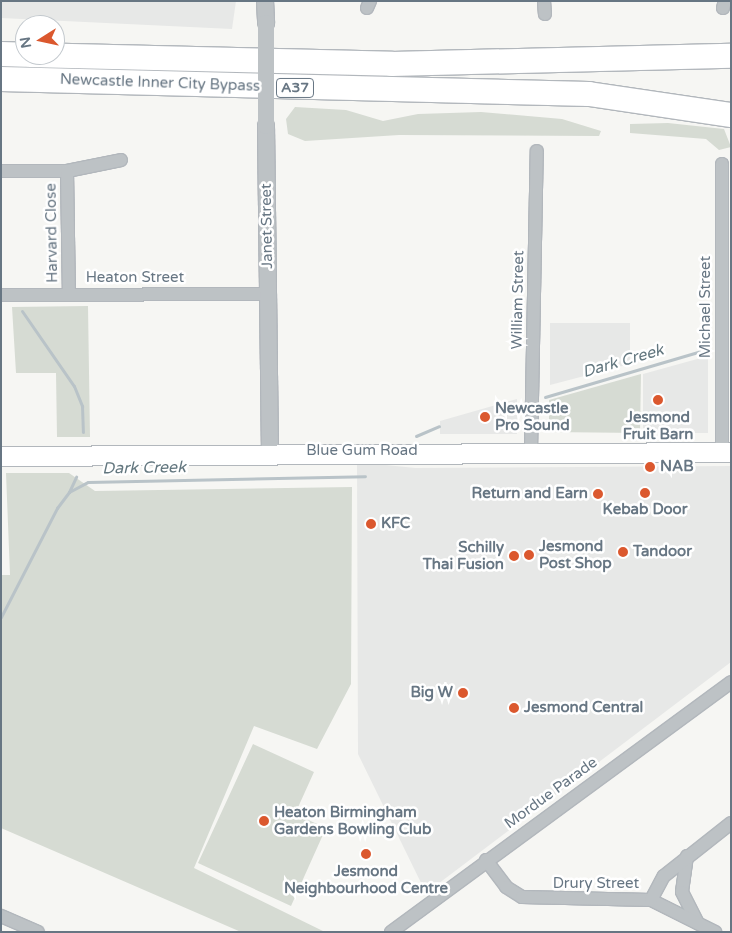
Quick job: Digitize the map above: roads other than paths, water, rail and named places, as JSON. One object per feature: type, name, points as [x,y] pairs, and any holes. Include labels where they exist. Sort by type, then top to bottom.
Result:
[{"type":"highway","points":[[1,54],[15,55]]},
{"type":"highway","name":"Newcastle Inner City Bypass","points":[[65,56],[392,64],[731,56]]},
{"type":"highway","name":"Newcastle Inner City Bypass","points":[[1,78],[589,94],[731,114]]},
{"type":"highway","points":[[1,91],[85,81]]},
{"type":"main road","name":"Blue Gum Road","points":[[1,456],[270,451],[728,450]]},
{"type":"street","name":"Janet Street","points":[[266,1],[270,451]]},
{"type":"street","name":"William Street","points":[[531,451],[537,150]]},
{"type":"street","name":"Harvard Close","points":[[1,171],[67,171],[121,160]]},
{"type":"street","name":"Michael Street","points":[[722,164],[728,450]]},
{"type":"street","name":"Harvard Close","points":[[67,171],[69,294]]},
{"type":"street","name":"Heaton Street","points":[[1,295],[268,294]]},
{"type":"street","name":"Mordue Parade","points":[[391,932],[486,860],[731,682]]},
{"type":"street","points":[[651,900],[664,876],[688,853],[731,823]]},
{"type":"street","points":[[688,853],[682,866],[682,892],[698,924]]},
{"type":"street","name":"Drury Street","points":[[486,860],[506,887],[522,897],[651,900],[715,932]]},
{"type":"street","points":[[1,916],[38,932]]},
{"type":"waterway","points":[[22,311],[74,386],[82,406],[83,432]]},
{"type":"waterway","name":"Dark Creek","points":[[545,397],[708,349]]},
{"type":"waterway","name":"Dark Creek","points":[[416,436],[439,426]]},
{"type":"waterway","name":"Dark Creek","points":[[1,617],[57,508],[69,492],[88,482],[365,476]]},
{"type":"waterway","points":[[69,492],[76,477]]},
{"type":"place","name":"Jesmond Fruit Barn","points":[[658,400]]},
{"type":"place","name":"Newcastle Pro Sound","points":[[485,417]]},
{"type":"place","name":"NAB","points":[[650,467]]},
{"type":"place","name":"Kebab Door","points":[[645,493]]},
{"type":"place","name":"Return and Earn","points":[[598,494]]},
{"type":"place","name":"KFC","points":[[371,524]]},
{"type":"place","name":"Tandoor","points":[[623,552]]},
{"type":"place","name":"Jesmond Post Shop","points":[[529,555]]},
{"type":"place","name":"Schilly Thai Fusion","points":[[514,556]]},
{"type":"place","name":"Big W","points":[[463,693]]},
{"type":"place","name":"Jesmond Central","points":[[514,708]]},
{"type":"place","name":"Heaton Birmingham Gardens Bowling Club","points":[[264,821]]},
{"type":"place","name":"Jesmond Neighbourhood Centre","points":[[366,854]]}]
